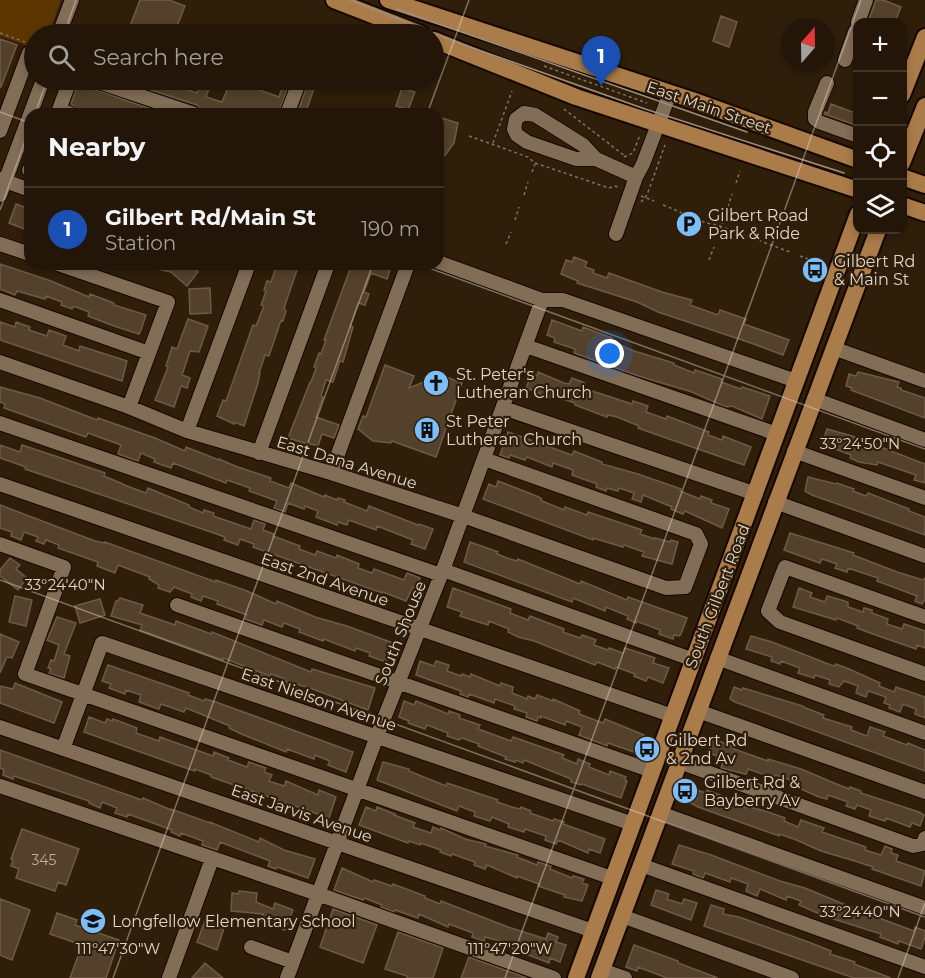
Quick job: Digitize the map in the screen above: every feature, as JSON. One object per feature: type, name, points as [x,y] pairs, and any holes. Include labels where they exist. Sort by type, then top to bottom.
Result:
[{"type":"main road","points":[[334,0],[395,24]]},
{"type":"main road","name":"East Main Street","points":[[388,0],[670,93],[853,158]]},
{"type":"main road","points":[[907,84],[925,37]]},
{"type":"main road","name":"East Main Street","points":[[444,43],[576,97],[657,126],[783,164],[853,188]]},
{"type":"main road","points":[[907,153],[925,105]]},
{"type":"main road","points":[[907,178],[925,185]]},
{"type":"main road","points":[[907,206],[925,213]]},
{"type":"main road","name":"South Gilbert Road","points":[[576,978],[853,227]]},
{"type":"main road","name":"South Gilbert Road","points":[[601,974],[876,234]]},
{"type":"street","points":[[63,24],[72,0]]},
{"type":"street","points":[[860,18],[866,0]]},
{"type":"street","points":[[845,60],[853,37]]},
{"type":"street","points":[[0,131],[24,71]]},
{"type":"street","points":[[827,83],[815,112],[815,119],[853,134]]},
{"type":"street","points":[[33,108],[39,90]]},
{"type":"street","points":[[60,108],[66,90]]},
{"type":"street","points":[[123,90],[176,108]]},
{"type":"street","points":[[289,108],[296,90]]},
{"type":"street","points":[[616,234],[670,93]]},
{"type":"street","points":[[596,159],[576,159],[527,142],[517,135],[514,129],[516,119],[524,112],[535,115],[583,145],[596,159],[636,177]]},
{"type":"street","points":[[7,113],[24,119]]},
{"type":"street","points":[[0,195],[5,165],[24,129]]},
{"type":"street","points":[[3,180],[24,188]]},
{"type":"street","points":[[0,244],[24,253]]},
{"type":"street","points":[[444,264],[542,300],[563,300],[796,381]]},
{"type":"street","points":[[75,270],[168,302],[129,407]]},
{"type":"street","points":[[187,430],[247,270]]},
{"type":"street","points":[[259,453],[326,270]]},
{"type":"street","points":[[331,473],[406,270]]},
{"type":"street","points":[[0,300],[149,353]]},
{"type":"street","name":"South Shouse","points":[[287,978],[418,628],[442,572],[542,300]]},
{"type":"street","points":[[526,346],[777,434]]},
{"type":"street","points":[[833,348],[925,381]]},
{"type":"street","name":"East Dana Avenue","points":[[0,362],[187,430],[463,516],[666,588],[685,587],[701,544],[696,534],[484,459]]},
{"type":"street","points":[[814,399],[925,440]]},
{"type":"street","points":[[503,408],[756,494]]},
{"type":"street","points":[[0,423],[442,572],[694,660]]},
{"type":"street","points":[[794,451],[925,498]]},
{"type":"street","name":"East 2nd Avenue","points":[[0,484],[673,716]]},
{"type":"street","points":[[775,502],[925,556]]},
{"type":"street","points":[[0,544],[64,567],[25,674],[612,878]]},
{"type":"street","points":[[925,617],[785,567],[768,610],[780,622],[925,674]]},
{"type":"street","points":[[177,605],[652,771]]},
{"type":"street","name":"East Nielson Avenue","points":[[63,749],[102,643],[633,824]]},
{"type":"street","points":[[717,658],[925,733]]},
{"type":"street","points":[[698,711],[925,792]]},
{"type":"street","name":"East Jarvis Avenue","points":[[0,727],[594,931]]},
{"type":"street","points":[[679,762],[913,846],[923,844],[925,838]]},
{"type":"street","points":[[0,786],[318,894],[554,978]]},
{"type":"street","points":[[660,813],[925,908]]},
{"type":"street","points":[[169,978],[212,859]]},
{"type":"street","points":[[641,865],[925,967]]},
{"type":"street","points":[[622,916],[792,978]]},
{"type":"street","points":[[251,947],[293,962]]},
{"type":"street","points":[[601,974],[625,978]]},
{"type":"path","points":[[0,33],[24,51]]},
{"type":"path","points":[[535,63],[647,103]]},
{"type":"path","points":[[492,144],[512,91]]},
{"type":"path","points":[[646,107],[648,99]]},
{"type":"path","points":[[564,109],[624,158],[633,153],[640,135]]},
{"type":"path","points":[[470,136],[528,157],[535,163],[609,188],[615,186],[625,190]]},
{"type":"path","points":[[638,208],[645,198],[665,144]]},
{"type":"path","points":[[532,172],[535,163]]},
{"type":"path","points":[[736,183],[741,171]]},
{"type":"path","points":[[615,186],[617,180]]},
{"type":"path","points":[[524,195],[528,182]]},
{"type":"path","points":[[637,194],[654,201]]},
{"type":"path","points":[[728,207],[732,194]]},
{"type":"path","points":[[663,205],[687,216],[790,252]]},
{"type":"path","points":[[515,220],[519,207]]},
{"type":"path","points":[[718,235],[724,219]]},
{"type":"path","points":[[506,244],[511,232]]},
{"type":"path","points":[[709,260],[714,247]]},
{"type":"path","points":[[800,256],[822,264]]},
{"type":"shaded area","points":[[0,0],[61,0],[53,24],[24,24],[24,44],[0,36]]},
{"type":"building","points":[[140,0],[169,0],[185,6],[178,24],[131,24]]},
{"type":"building","points":[[876,0],[883,0],[901,7],[897,18],[869,18]]},
{"type":"building","points":[[721,16],[737,22],[729,47],[713,41]]},
{"type":"building","points":[[0,39],[17,45],[1,87],[0,87]]},
{"type":"building","points":[[76,90],[97,90],[148,108],[76,108],[71,104]]},
{"type":"building","points":[[151,90],[188,90],[197,93],[198,90],[208,90],[206,97],[222,102],[227,90],[259,90],[279,97],[281,90],[287,90],[280,108],[200,108]]},
{"type":"building","points":[[305,90],[313,90],[307,108],[299,108]]},
{"type":"building","points":[[401,90],[415,92],[409,108],[396,106]]},
{"type":"building","points":[[831,104],[853,112],[853,124],[824,114],[828,113]]},
{"type":"building","points":[[444,119],[458,123],[454,143],[444,156]]},
{"type":"building","points":[[16,204],[24,207],[24,229],[9,223]]},
{"type":"building","points":[[574,257],[587,262],[585,267],[594,270],[593,273],[607,278],[609,273],[692,300],[690,305],[718,315],[720,310],[746,319],[744,324],[789,340],[783,355],[658,312],[637,302],[577,283],[578,281],[561,274],[566,260],[572,262]]},
{"type":"building","points":[[0,264],[89,297],[90,294],[114,303],[114,305],[146,315],[141,330],[139,334],[114,326],[88,316],[89,312],[61,305],[62,302],[46,296],[45,299],[17,291],[15,295],[0,289]]},
{"type":"building","points":[[162,270],[195,270],[198,272],[187,286],[171,272]]},
{"type":"building","points":[[275,270],[297,270],[284,308],[286,311],[283,321],[281,320],[269,356],[265,355],[244,426],[234,422],[234,424],[217,416],[223,400],[226,401],[253,325],[256,326],[264,306],[261,305],[267,281],[271,282]]},
{"type":"building","points":[[350,270],[390,270],[387,279],[371,273],[364,292],[369,294],[365,305],[358,303],[350,326],[353,327],[343,362],[340,361],[333,382],[326,380],[316,417],[339,425],[334,438],[322,434],[318,446],[288,438],[311,382],[319,353],[321,354],[326,340],[324,340]]},
{"type":"building","points":[[210,288],[211,313],[190,314],[189,289]]},
{"type":"building","points":[[188,319],[208,326],[199,352],[190,351],[182,375],[190,378],[187,388],[181,386],[174,407],[155,400],[168,367],[166,366],[172,347],[177,349]]},
{"type":"building","points":[[552,320],[582,331],[583,327],[612,338],[611,341],[634,351],[674,363],[694,373],[695,370],[722,379],[721,382],[741,389],[742,387],[770,396],[762,419],[732,406],[726,407],[692,392],[574,353],[575,349],[554,342],[555,338],[547,335]]},
{"type":"building","points":[[0,322],[15,327],[16,322],[30,327],[29,330],[47,336],[49,330],[66,336],[63,345],[79,351],[80,346],[127,361],[122,381],[0,340]]},
{"type":"building","points":[[385,365],[414,376],[409,388],[441,375],[462,383],[436,457],[392,441],[391,443],[373,441],[358,429],[363,416],[366,417]]},
{"type":"building","points":[[538,372],[569,384],[572,378],[585,383],[583,388],[632,404],[633,401],[648,406],[646,412],[666,419],[667,416],[709,432],[708,435],[722,440],[723,436],[751,447],[744,465],[638,428],[639,426],[617,417],[608,415],[607,417],[575,405],[575,403],[554,396],[553,399],[526,388],[532,374],[537,376]]},
{"type":"building","points":[[858,372],[899,382],[897,387],[901,390],[925,398],[925,418],[851,390],[852,388],[846,386],[849,374],[856,376]]},
{"type":"building","points":[[0,387],[40,398],[97,420],[98,418],[185,451],[186,447],[271,478],[270,481],[289,488],[291,483],[324,497],[325,495],[337,500],[338,498],[345,500],[344,502],[367,511],[369,506],[433,529],[425,549],[411,544],[413,540],[377,526],[376,530],[349,520],[347,525],[338,522],[337,525],[316,517],[318,511],[305,506],[304,509],[288,503],[285,512],[274,508],[277,501],[249,491],[250,488],[227,480],[226,483],[173,463],[171,468],[154,462],[155,459],[141,453],[138,461],[118,454],[121,445],[88,433],[86,437],[4,408],[5,404],[0,402]]},
{"type":"building","points":[[827,429],[852,436],[925,464],[925,483],[914,480],[916,475],[878,462],[877,465],[859,462],[850,458],[851,455],[830,447],[831,444],[823,441]]},
{"type":"building","points":[[508,432],[572,455],[574,451],[602,462],[602,464],[681,489],[680,491],[700,499],[701,496],[712,500],[711,503],[729,509],[722,528],[685,511],[683,514],[671,509],[672,507],[643,495],[641,502],[632,499],[634,493],[619,488],[618,491],[607,488],[606,491],[596,487],[597,484],[572,475],[573,470],[553,463],[552,467],[527,457],[525,460],[510,455],[509,458],[500,455]]},
{"type":"building","points":[[0,445],[20,452],[22,445],[58,457],[105,473],[104,476],[132,488],[146,493],[148,488],[203,513],[204,510],[214,513],[213,516],[251,529],[254,520],[265,524],[263,530],[274,534],[273,536],[300,546],[299,549],[315,555],[317,551],[336,558],[337,555],[359,564],[358,568],[372,573],[374,569],[404,580],[407,573],[420,578],[406,601],[253,547],[254,544],[240,539],[238,545],[224,540],[225,537],[25,469],[26,467],[0,458]]},
{"type":"building","points":[[808,477],[837,483],[866,496],[868,493],[909,509],[925,517],[925,535],[812,495],[805,491]]},
{"type":"building","points":[[498,481],[564,510],[565,507],[587,515],[588,512],[642,530],[640,534],[655,539],[678,542],[672,564],[642,556],[644,552],[624,545],[623,547],[593,538],[593,540],[483,499],[489,484],[496,487]]},
{"type":"building","points":[[0,505],[95,541],[105,542],[247,591],[276,604],[277,601],[315,617],[393,643],[386,662],[356,648],[355,651],[299,632],[300,629],[284,623],[282,627],[264,620],[262,625],[245,619],[247,615],[203,596],[201,601],[191,597],[192,594],[174,587],[170,592],[158,588],[159,585],[149,579],[150,577],[118,565],[115,573],[97,566],[98,562],[58,548],[59,545],[46,540],[44,544],[36,541],[38,537],[24,532],[21,540],[11,536],[12,532],[0,528]]},
{"type":"building","points":[[790,533],[854,553],[853,555],[897,572],[923,580],[925,578],[925,599],[922,604],[915,601],[917,596],[877,581],[878,578],[848,568],[847,572],[835,568],[837,564],[822,559],[820,563],[784,550]]},
{"type":"building","points":[[470,542],[580,584],[581,581],[627,600],[628,597],[687,618],[681,634],[674,635],[673,639],[659,634],[660,630],[636,621],[636,623],[627,619],[628,616],[606,607],[605,611],[573,598],[572,602],[464,562]]},
{"type":"building","points":[[10,558],[20,565],[16,569],[27,578],[18,590],[0,576],[0,570]]},
{"type":"building","points":[[453,588],[511,609],[510,613],[528,620],[530,616],[564,629],[563,632],[580,638],[582,635],[596,640],[594,645],[608,650],[609,648],[623,653],[625,648],[655,658],[653,663],[669,668],[663,683],[648,677],[646,681],[616,667],[615,669],[597,662],[595,665],[518,637],[508,632],[509,629],[489,621],[488,625],[460,616],[462,612],[447,607]]},
{"type":"building","points":[[799,588],[812,593],[810,597],[825,602],[827,596],[848,602],[848,607],[863,612],[864,608],[872,610],[872,613],[888,619],[887,624],[902,629],[904,624],[925,631],[925,648],[917,645],[916,649],[857,628],[858,626],[837,618],[836,620],[793,607]]},
{"type":"building","points":[[15,596],[32,600],[26,626],[9,622]]},
{"type":"building","points":[[120,598],[143,605],[140,613],[175,625],[176,621],[211,634],[212,632],[311,672],[312,669],[375,688],[368,710],[310,688],[284,681],[285,679],[271,674],[270,676],[140,630],[142,625],[111,616],[116,601]]},
{"type":"building","points":[[100,599],[105,615],[80,623],[75,606]]},
{"type":"building","points":[[57,617],[76,623],[64,654],[70,656],[64,678],[49,673],[51,669],[48,668],[51,660],[54,661],[59,645],[47,640]]},
{"type":"building","points":[[0,634],[19,642],[12,658],[7,657],[0,673]]},
{"type":"building","points":[[751,636],[831,665],[836,664],[849,669],[894,692],[896,687],[925,697],[925,718],[915,714],[916,709],[903,704],[900,712],[889,708],[890,705],[884,703],[886,697],[868,691],[866,697],[856,693],[858,686],[844,681],[839,687],[829,684],[830,680],[798,673],[800,668],[781,661],[780,664],[771,661],[772,657],[746,649]]},
{"type":"building","points":[[420,661],[434,666],[436,661],[449,665],[447,671],[461,676],[462,674],[470,677],[471,674],[500,686],[501,683],[513,687],[512,693],[527,699],[528,696],[535,699],[537,695],[553,701],[553,699],[580,711],[579,714],[603,723],[605,719],[644,735],[637,753],[608,743],[607,746],[579,735],[582,727],[566,721],[565,725],[541,716],[537,721],[526,717],[527,713],[514,709],[515,706],[495,699],[494,703],[469,694],[468,697],[460,694],[461,691],[416,675]]},
{"type":"building","points":[[108,665],[189,693],[188,695],[204,701],[205,699],[216,702],[353,752],[346,772],[328,765],[330,761],[315,755],[314,759],[287,749],[286,752],[186,708],[184,712],[161,704],[159,709],[139,702],[141,695],[126,690],[125,694],[109,688],[111,684],[102,681]]},
{"type":"building","points":[[15,683],[62,702],[54,723],[0,703],[0,686],[13,689]]},
{"type":"building","points":[[734,687],[803,706],[824,715],[823,718],[852,727],[851,730],[867,736],[870,727],[885,732],[883,736],[925,750],[925,771],[735,702],[730,699]]},
{"type":"building","points":[[404,701],[414,705],[416,701],[448,714],[449,711],[460,715],[459,718],[480,725],[478,729],[511,741],[513,737],[564,755],[562,758],[577,764],[578,759],[590,764],[589,767],[609,775],[610,771],[626,777],[627,781],[621,798],[571,782],[571,779],[524,760],[523,763],[505,759],[506,757],[478,746],[479,744],[447,736],[448,733],[427,725],[425,729],[408,723],[409,721],[399,717]]},
{"type":"building","points":[[89,717],[105,723],[107,719],[112,721],[113,719],[137,728],[136,733],[159,741],[160,737],[213,756],[214,752],[247,767],[249,762],[266,768],[264,772],[272,775],[269,781],[284,786],[286,781],[318,795],[319,790],[336,797],[329,818],[211,777],[195,769],[195,771],[84,732]]},
{"type":"building","points":[[713,739],[734,747],[734,749],[801,769],[849,789],[850,787],[861,793],[919,812],[924,815],[920,826],[912,823],[910,827],[886,818],[885,821],[869,816],[871,810],[857,805],[855,809],[846,806],[848,802],[828,795],[827,799],[819,797],[794,786],[796,783],[791,780],[775,775],[774,778],[748,769],[746,774],[721,768],[723,762],[716,760],[717,756],[708,753]]},
{"type":"building","points":[[0,750],[142,800],[143,798],[259,842],[260,838],[284,850],[315,859],[308,878],[268,866],[270,861],[220,842],[217,850],[202,845],[203,841],[181,833],[180,836],[171,832],[172,830],[128,814],[127,817],[115,813],[117,808],[102,802],[100,808],[89,801],[14,776],[13,779],[3,775],[4,770],[0,768]]},
{"type":"building","points":[[383,762],[409,769],[409,771],[446,786],[447,783],[512,807],[520,809],[521,807],[531,811],[530,813],[553,821],[554,819],[564,822],[563,824],[605,839],[600,853],[589,849],[588,853],[558,840],[556,844],[545,840],[546,836],[525,829],[524,832],[508,827],[509,824],[492,817],[490,821],[474,816],[475,812],[459,806],[457,811],[377,780]]},
{"type":"building","points":[[694,789],[706,793],[707,790],[730,799],[729,802],[785,818],[784,821],[798,827],[801,820],[824,828],[822,832],[866,847],[865,850],[881,855],[885,846],[892,849],[891,853],[898,855],[896,861],[925,871],[921,886],[872,869],[873,867],[821,851],[794,839],[779,834],[779,836],[698,807],[689,802]]},
{"type":"building","points":[[366,807],[376,811],[377,807],[395,814],[415,823],[413,827],[431,833],[433,827],[440,830],[441,828],[465,839],[518,855],[517,857],[537,865],[538,862],[551,866],[550,869],[572,878],[573,876],[584,879],[582,883],[588,885],[582,901],[564,897],[565,895],[538,886],[539,884],[517,876],[517,878],[487,865],[485,869],[474,865],[475,862],[452,854],[451,856],[440,852],[441,850],[420,843],[420,845],[409,841],[408,843],[359,825]]},
{"type":"building","points":[[22,829],[79,849],[66,885],[58,882],[55,891],[16,878],[19,869],[11,866],[13,860],[11,859]]},
{"type":"building","points":[[679,845],[805,888],[914,931],[915,927],[925,931],[921,949],[899,941],[898,944],[880,937],[881,934],[824,916],[799,905],[801,901],[787,896],[786,900],[760,889],[757,896],[746,891],[748,884],[731,878],[730,882],[705,873],[703,878],[693,874],[694,871],[672,864]]},
{"type":"building","points":[[342,868],[373,882],[374,880],[392,886],[393,884],[440,904],[441,901],[508,927],[546,939],[548,933],[558,937],[556,942],[566,945],[560,962],[550,958],[549,963],[496,940],[485,937],[484,941],[472,937],[473,933],[449,924],[448,927],[419,914],[418,918],[395,910],[394,912],[364,898],[363,900],[334,890]]},
{"type":"building","points":[[656,890],[669,894],[667,899],[682,904],[684,899],[697,903],[691,920],[651,905]]},
{"type":"building","points":[[239,891],[257,893],[256,902],[273,909],[275,903],[293,910],[285,930],[261,921],[263,914],[231,911],[232,893],[238,894]]},
{"type":"building","points":[[0,899],[30,910],[12,960],[0,955]]},
{"type":"building","points":[[711,905],[724,909],[723,914],[739,917],[811,943],[831,951],[830,954],[891,978],[854,978],[704,926]]},
{"type":"building","points":[[333,909],[377,925],[363,963],[320,947]]},
{"type":"building","points":[[57,913],[77,920],[75,925],[119,940],[106,978],[70,978],[82,945],[50,934]]},
{"type":"building","points":[[206,918],[225,925],[217,950],[197,942]]},
{"type":"building","points":[[398,932],[443,948],[433,978],[407,978],[407,976],[385,969]]},
{"type":"building","points":[[634,945],[718,978],[667,978],[638,967],[637,971],[626,967]]},
{"type":"building","points":[[469,957],[527,978],[461,978]]},
{"type":"building","points":[[205,963],[223,978],[192,978]]},
{"type":"tram line","points":[[350,0],[411,24]]},
{"type":"tram line","points":[[396,9],[439,24]]},
{"type":"tram line","points":[[444,26],[747,132]]},
{"type":"tram line","points":[[444,37],[645,109],[844,173]]},
{"type":"place","name":"Gilbert Rd/Main St","points":[[601,86]]},
{"type":"place","name":"Gilbert Road Park & Ride","points":[[689,224]]},
{"type":"place","name":"Gilbert Rd & Main St","points":[[815,270]]},
{"type":"place","name":"St. Peter's Lutheran Church","points":[[436,383]]},
{"type":"place","name":"St Peter Lutheran Church","points":[[427,430]]},
{"type":"place","name":"Gilbert Rd & 2nd Av","points":[[647,749]]},
{"type":"place","name":"Gilbert Rd & Bayberry Av","points":[[685,791]]},
{"type":"place","name":"Longfellow Elementary School","points":[[93,921]]}]
